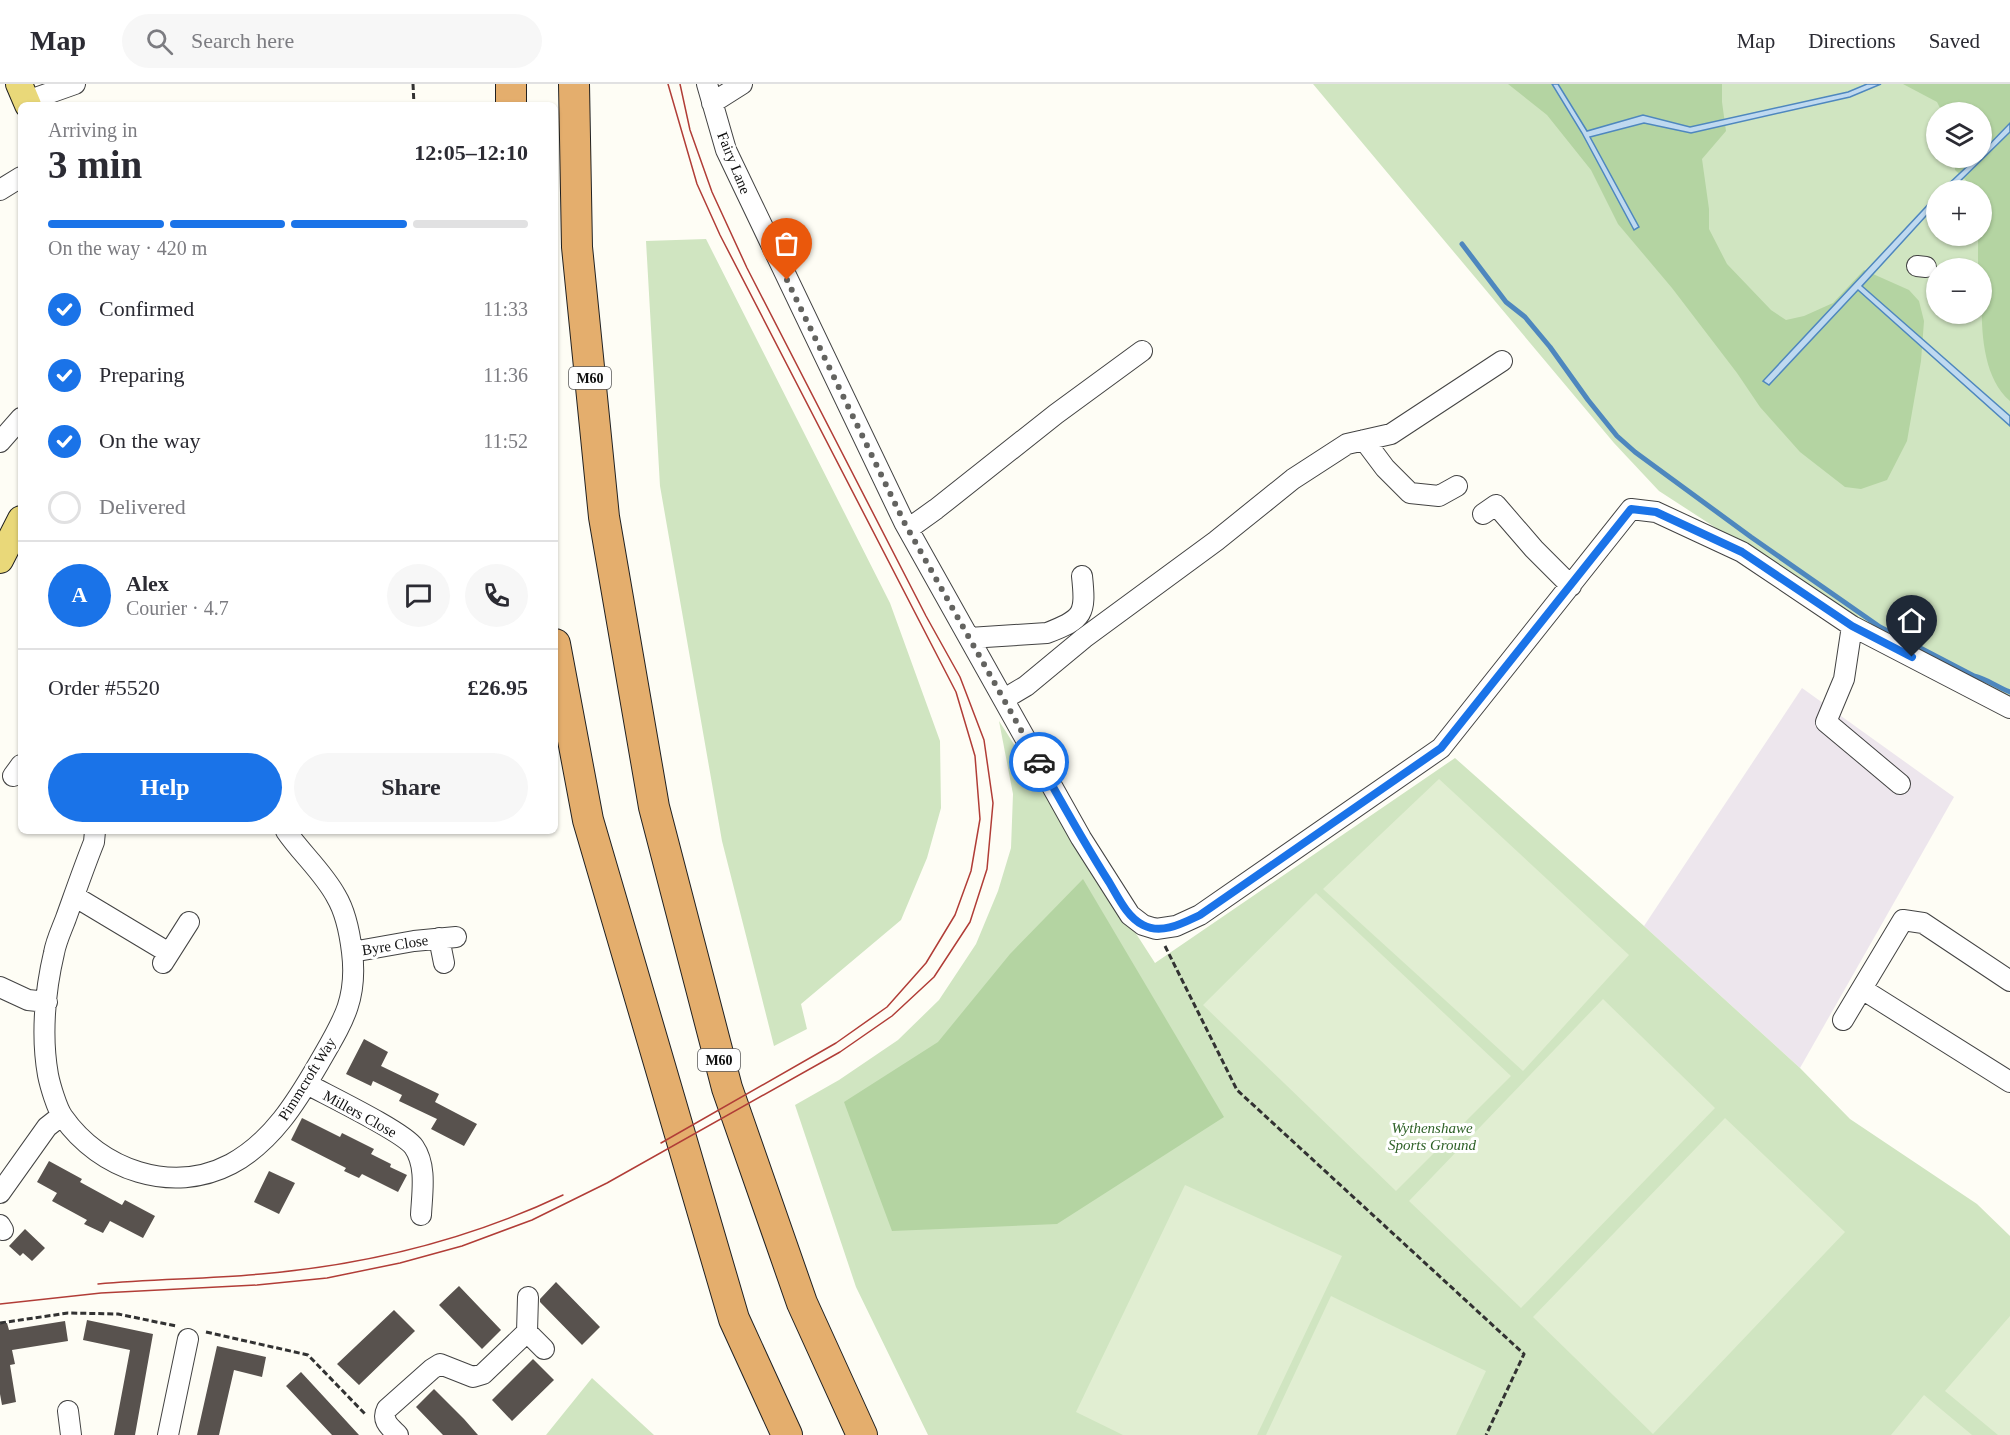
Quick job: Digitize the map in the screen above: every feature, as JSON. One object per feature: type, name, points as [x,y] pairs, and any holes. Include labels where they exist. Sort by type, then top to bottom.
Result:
[{"type":"highway","points":[[511,84],[511,102]]},
{"type":"highway","name":"M60","points":[[573,84],[578,247],[604,517],[654,807],[727,1088],[802,1303],[862,1435]]},
{"type":"highway","points":[[558,660],[588,820],[727,1297],[734,1319],[787,1435]]},
{"type":"main road","points":[[0,560],[18,528]]},
{"type":"street","points":[[25,97],[75,84]]},
{"type":"street","points":[[709,93],[742,84]]},
{"type":"street","name":"Fairy Lane","points":[[709,93],[726,150],[908,529],[1081,838],[1130,915],[1143,925],[1156,929]]},
{"type":"street","points":[[0,190],[18,179]]},
{"type":"street","points":[[908,529],[1056,414],[1142,351]]},
{"type":"street","points":[[1004,699],[1026,686],[1083,638],[1216,541],[1293,480],[1347,444],[1391,434],[1502,361]]},
{"type":"street","points":[[0,442],[18,421]]},
{"type":"street","points":[[1364,440],[1385,468],[1410,493],[1439,496],[1456,486]]},
{"type":"street","points":[[1483,514],[1496,505],[1534,549],[1571,586]]},
{"type":"street","points":[[1156,929],[1176,926],[1200,915],[1441,748],[1631,509],[1656,512],[1742,552],[1852,626],[2010,708]]},
{"type":"street","points":[[969,638],[1047,633],[1059,629],[1083,611],[1082,576]]},
{"type":"street","points":[[1852,626],[1844,679],[1826,722],[1900,784]]},
{"type":"street","name":"Pimmcroft Way","points":[[95,834],[94,842],[54,951],[46,1002],[45,1041],[48,1076],[61,1116],[85,1143],[114,1162],[142,1173],[173,1179],[205,1175],[233,1163],[283,1121],[342,1023],[354,988],[352,952],[337,896],[288,834]]},
{"type":"street","points":[[74,896],[165,959],[189,922]]},
{"type":"street","points":[[1843,1020],[1903,920],[1923,923],[2010,981]]},
{"type":"street","name":"Byre Close","points":[[352,952],[448,938],[444,963]]},
{"type":"street","points":[[0,987],[28,999],[46,1002]]},
{"type":"street","points":[[1862,989],[2010,1082]]},
{"type":"street","name":"Millers Close","points":[[307,1084],[395,1132],[414,1146],[421,1165],[423,1184],[421,1215]]},
{"type":"street","points":[[0,1193],[46,1127],[61,1116]]},
{"type":"street","points":[[398,1435],[385,1421],[384,1415],[387,1409],[440,1364],[473,1377],[483,1374],[527,1332],[528,1297]]},
{"type":"street","points":[[527,1332],[544,1349]]},
{"type":"street","points":[[168,1435],[188,1339]]},
{"type":"street","points":[[68,1411],[71,1435]]},
{"type":"path","points":[[413,84],[414,102]]},
{"type":"path","points":[[1156,929],[1237,1090],[1524,1354],[1486,1435]]},
{"type":"shaded area","points":[[1802,688],[1954,797],[1800,1068],[1644,926]]},
{"type":"green space","points":[[1313,84],[2010,84],[2010,703],[1875,631],[1659,491],[1614,443]]},
{"type":"green space","points":[[1508,84],[1722,84],[1726,131],[1702,159],[1709,209],[1709,229],[1727,264],[1771,310],[1786,320],[1804,316],[1833,303],[1864,270],[1909,290],[1919,301],[1924,321],[1921,361],[1907,441],[1887,480],[1861,489],[1845,487],[1800,452],[1760,407],[1672,288],[1618,224],[1591,170],[1547,115]]},
{"type":"green space","points":[[1903,84],[2010,84],[2010,401],[1999,388],[1991,373],[1983,339],[1982,324],[1992,324],[1992,258],[1978,258],[1978,246],[1992,246],[1992,180],[1966,180],[1955,170],[1955,168],[1992,168],[1992,102],[1937,102]]},
{"type":"green space","points":[[706,239],[890,603],[940,741],[941,808],[927,858],[901,920],[801,1004],[807,1029],[774,1046],[722,841],[660,486],[646,241]]},
{"type":"green space","name":"Wythenshawe Sports Ground","points":[[999,721],[1155,963],[1455,758],[1800,1068],[1850,1119],[1977,1204],[2010,1236],[2010,1435],[928,1435],[856,1287],[795,1105],[839,1080],[898,1040],[939,1000],[976,944],[998,891],[1011,848],[1013,794]]},
{"type":"green space","points":[[1439,779],[1629,955],[1523,1071],[1323,889]]},
{"type":"green space","points":[[1083,879],[1224,1117],[1057,1224],[892,1231],[844,1102],[938,1042],[1010,954]]},
{"type":"green space","points":[[1316,893],[1511,1076],[1396,1191],[1203,1005]]},
{"type":"green space","points":[[1603,999],[1715,1108],[1521,1308],[1409,1201]]},
{"type":"green space","points":[[1725,1118],[1845,1232],[1653,1434],[1533,1317]]},
{"type":"green space","points":[[1185,1185],[1342,1256],[1257,1435],[1123,1435],[1076,1412]]},
{"type":"green space","points":[[1331,1296],[1486,1371],[1456,1435],[1266,1435]]},
{"type":"green space","points":[[2010,1316],[2010,1435],[1998,1435],[1945,1391]]},
{"type":"green space","points":[[592,1378],[654,1435],[546,1435]]},
{"type":"green space","points":[[1924,1395],[1972,1435],[1891,1435]]},
{"type":"water","points":[[1552,84],[1558,84],[1587,131],[1643,115],[1690,127],[1848,92],[1867,84],[1881,84],[1850,97],[1691,133],[1644,123],[1590,137],[1639,227],[1634,230],[1582,133]]},
{"type":"water","points":[[2010,123],[2010,132],[1992,150],[1992,142]]},
{"type":"water","points":[[1965,168],[1973,168],[1961,180],[1953,180]]},
{"type":"water","points":[[1926,207],[1926,216],[1862,286],[2010,416],[2010,426],[1858,290],[1769,385],[1763,381]]},
{"type":"building","points":[[364,1039],[388,1052],[381,1066],[439,1094],[435,1102],[477,1124],[464,1146],[431,1129],[437,1119],[399,1101],[402,1095],[373,1081],[371,1086],[346,1074]]},
{"type":"building","points":[[302,1118],[340,1137],[342,1133],[374,1149],[371,1154],[407,1175],[398,1192],[362,1174],[359,1178],[344,1171],[346,1168],[291,1140]]},
{"type":"building","points":[[49,1161],[82,1179],[80,1182],[122,1205],[125,1200],[155,1216],[143,1238],[110,1221],[103,1233],[84,1224],[87,1220],[52,1201],[57,1193],[37,1182]]},
{"type":"building","points":[[269,1171],[295,1183],[279,1214],[254,1202]]},
{"type":"building","points":[[25,1229],[45,1248],[32,1261],[23,1253],[20,1256],[9,1246]]},
{"type":"building","points":[[556,1282],[600,1327],[582,1345],[540,1302],[540,1299]]},
{"type":"building","points":[[459,1286],[501,1330],[482,1349],[439,1305]]},
{"type":"building","points":[[394,1310],[415,1331],[359,1385],[337,1364]]},
{"type":"building","points":[[87,1320],[153,1334],[135,1435],[114,1435],[130,1350],[83,1340]]},
{"type":"building","points":[[65,1321],[68,1341],[12,1350],[15,1364],[10,1365],[16,1402],[2,1405],[0,1324],[7,1323],[9,1330]]},
{"type":"building","points":[[217,1346],[266,1357],[262,1377],[234,1370],[219,1435],[197,1435]]},
{"type":"building","points":[[533,1359],[554,1380],[512,1421],[492,1400]]},
{"type":"building","points":[[301,1372],[359,1435],[332,1435],[286,1386]]},
{"type":"building","points":[[434,1389],[478,1435],[443,1435],[416,1407]]},
{"type":"waterway","points":[[1462,244],[1506,302],[1525,317],[1550,347],[1617,436],[1635,452],[1880,627],[2010,692]]},
{"type":"tram line","points":[[661,1143],[836,1043],[887,1007],[926,963],[955,915],[971,871],[980,819],[975,756],[956,692],[720,235],[697,184],[668,84]]},
{"type":"tram line","points":[[0,1304],[101,1293],[257,1285],[327,1278],[400,1263],[462,1246],[532,1220],[607,1183],[840,1052],[892,1016],[934,977],[970,922],[987,869],[993,803],[984,740],[960,677],[926,616],[747,268],[712,192],[690,130],[680,84]]},
{"type":"tram line","points":[[98,1284],[261,1274],[378,1257],[490,1225],[563,1195]]},
{"type":"way so far","points":[[787,280],[904,522],[1039,762]]},
{"type":"route","points":[[1039,762],[1081,838],[1130,915],[1143,925],[1156,929],[1176,926],[1200,915],[1441,748],[1631,509],[1656,512],[1742,552],[1852,626],[1912,657]]}]
